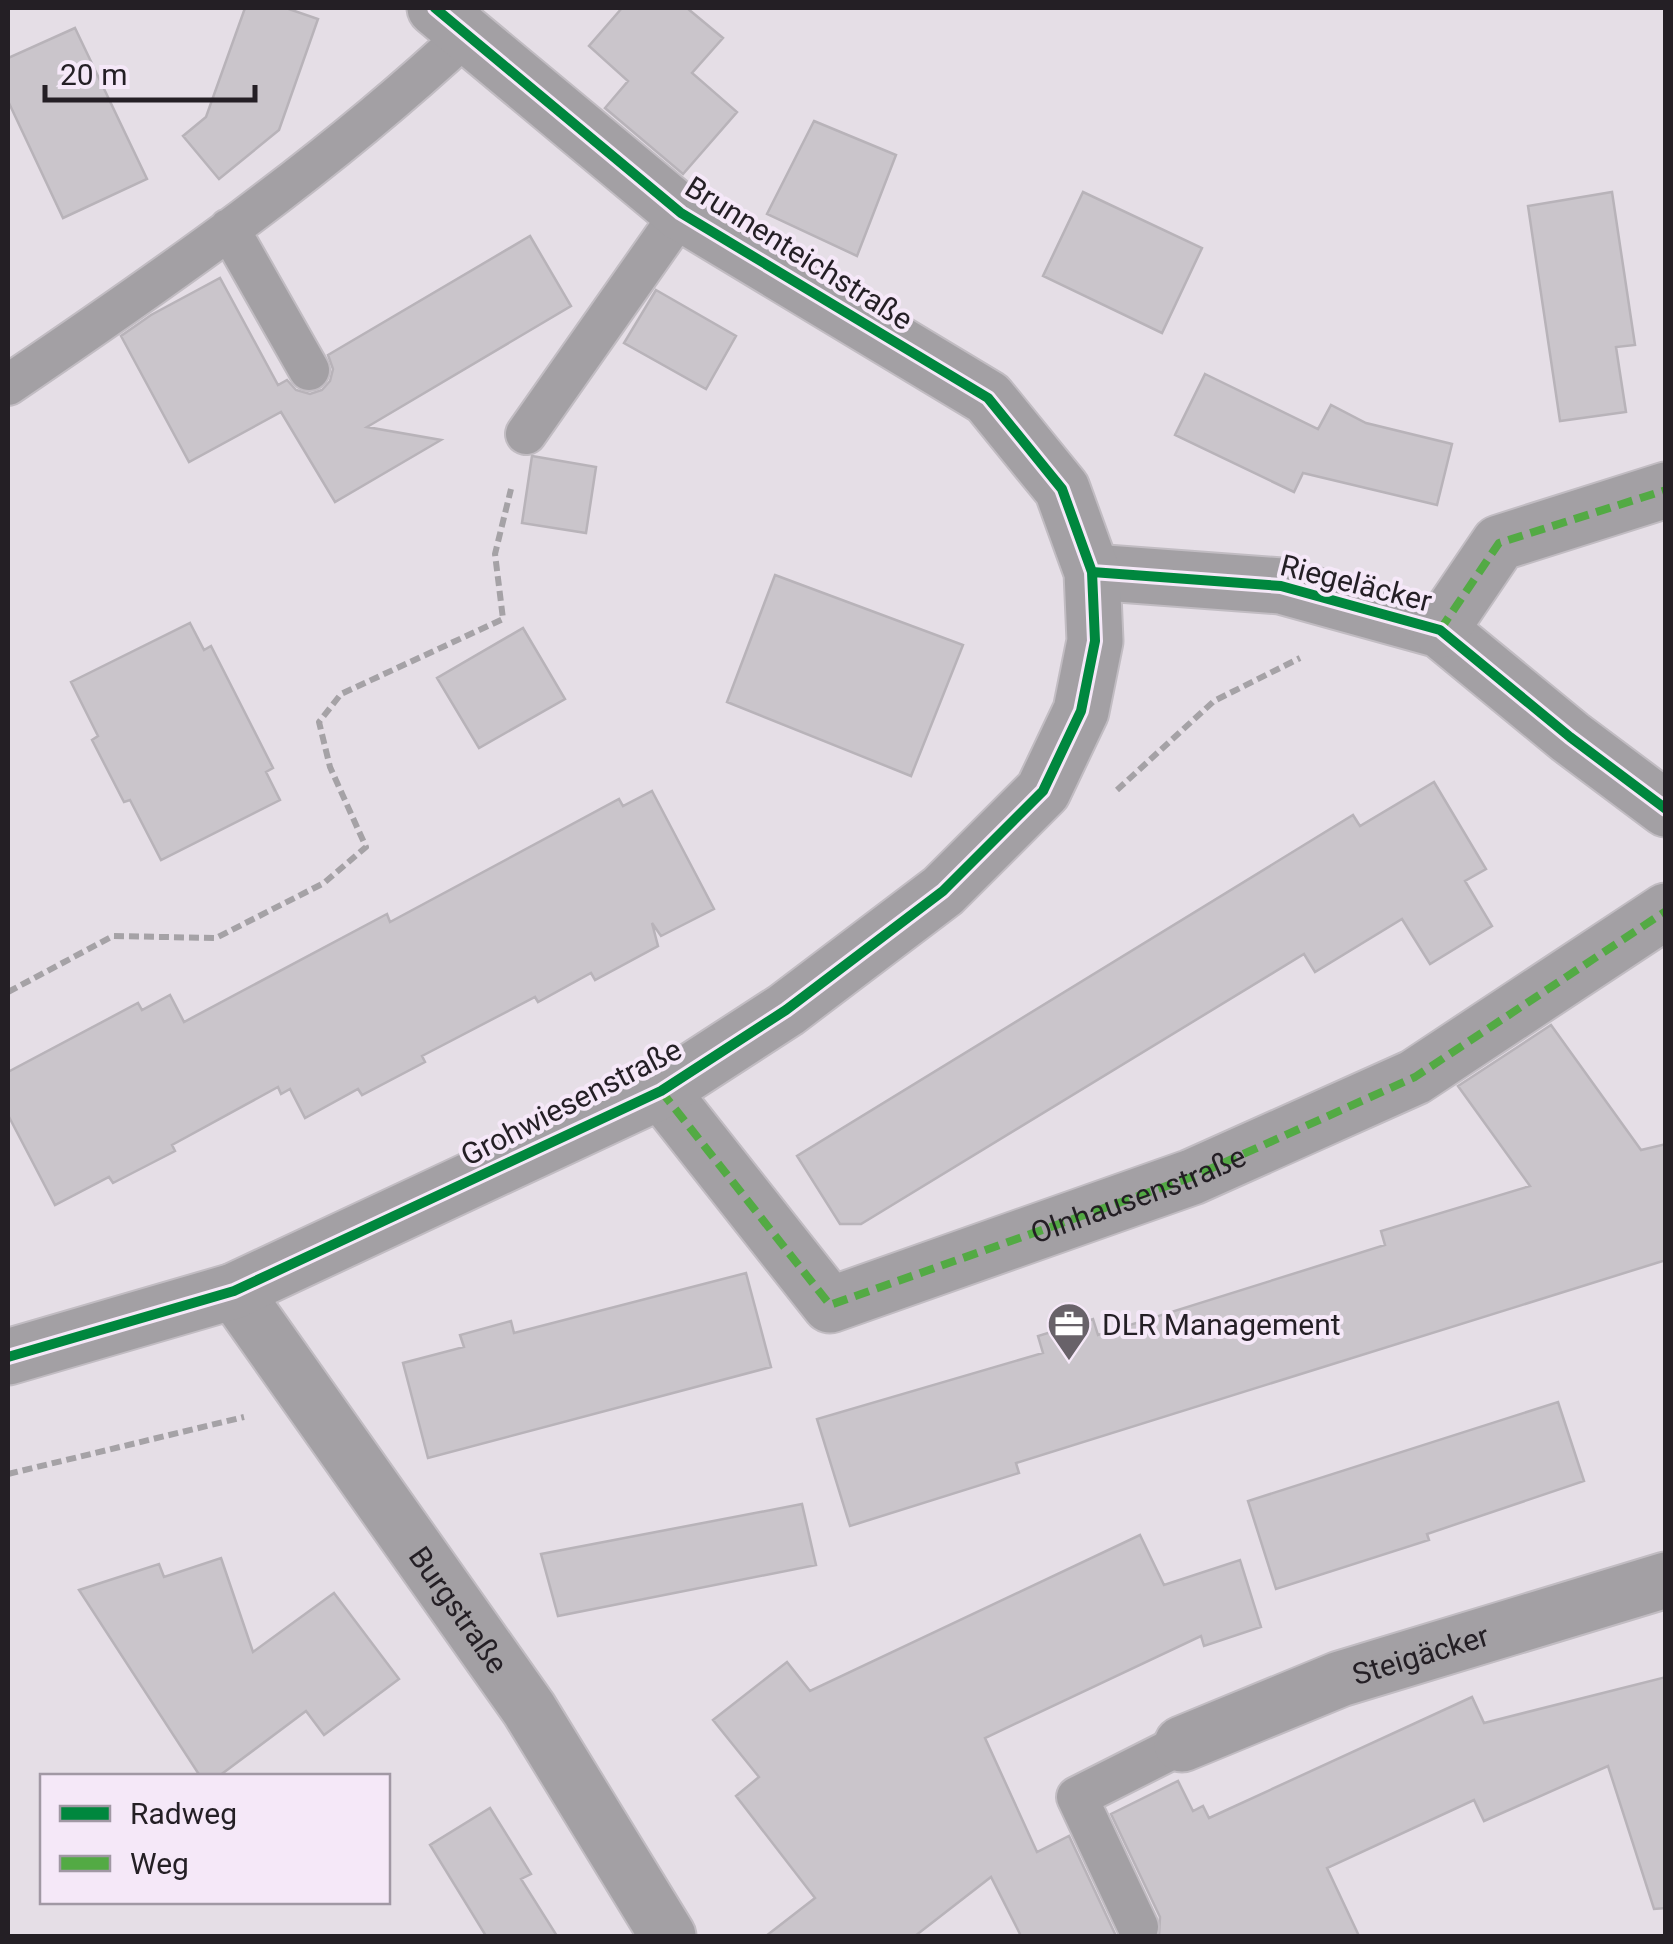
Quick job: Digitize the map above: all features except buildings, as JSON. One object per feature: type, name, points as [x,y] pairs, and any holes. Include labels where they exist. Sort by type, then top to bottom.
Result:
[{"type":"street","name":"Brunnenteichstraße","points":[[451,21],[680,212],[988,398],[1062,489],[1092,572]]},
{"type":"street","points":[[1440,630],[1499,543],[1666,490]]},
{"type":"street","name":"Riegeläcker","points":[[1092,572],[1280,586],[1440,630],[1570,737],[1666,809]]},
{"type":"street","name":"Grohwiesenstraße","points":[[8,1357],[234,1291],[661,1091],[786,1010],[943,891],[1043,791],[1080,711],[1095,641],[1092,572]]},
{"type":"street","name":"Olnhausenstraße","points":[[661,1091],[830,1305],[1192,1177],[1415,1077],[1666,911]]},
{"type":"street","name":"Burgstraße","points":[[234,1291],[529,1710],[668,1936]]},
{"type":"street","name":"Steigäcker","points":[[1182,1744],[1340,1679],[1666,1580]]},
{"type":"lane","points":[[8,385],[170,275],[390,105],[451,21]]},
{"type":"lane","name":"Brunnenteichstraße","points":[[526,434],[680,212]]},
{"type":"lane","points":[[229,229],[309,370]]},
{"type":"lane","points":[[1138,1927],[1076,1796],[1182,1744]]},
{"type":"path","points":[[8,992],[113,936],[216,938],[324,883],[366,847],[330,766],[320,722],[341,694],[503,619],[495,554],[526,434]]},
{"type":"path","points":[[1043,791],[1102,804],[1214,702],[1380,614]]},
{"type":"path","points":[[8,1474],[311,1401]]},
{"type":"marked path","points":[[1440,630],[1499,543],[1666,490]]},
{"type":"marked path","points":[[661,1091],[830,1305],[1192,1177],[1415,1077],[1666,911]]},
{"type":"cycle path","points":[[8,1357],[234,1291],[661,1091],[786,1010],[943,891],[1043,791],[1081,711],[1095,641],[1092,572],[1062,489],[988,398],[681,213],[435,8]]},
{"type":"cycle path","points":[[1092,572],[1281,586],[1440,630],[1570,737],[1666,809]]},
{"type":"place","name":"DLR Management","points":[[1069,1362]]}]
